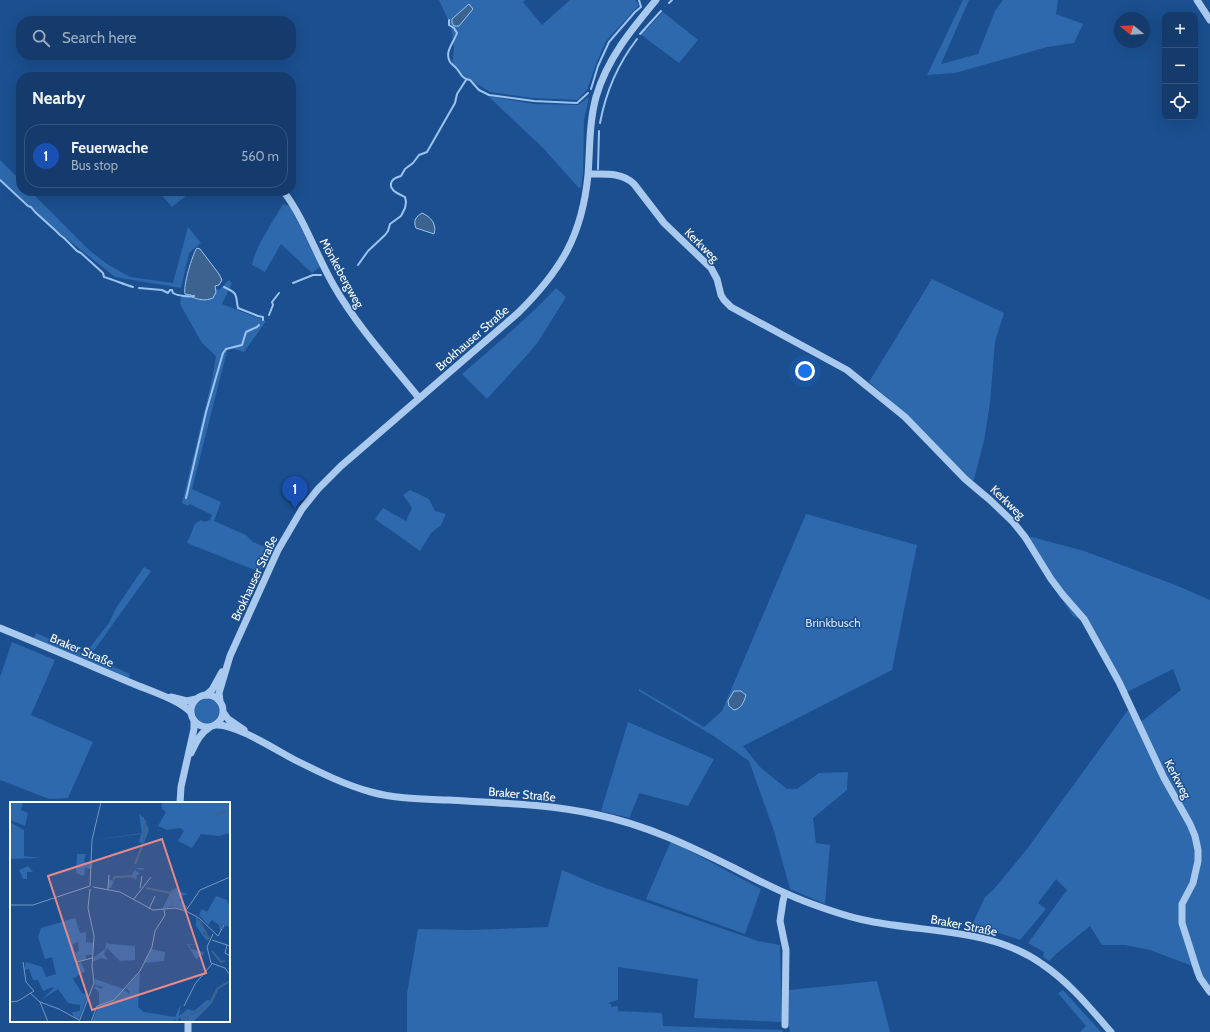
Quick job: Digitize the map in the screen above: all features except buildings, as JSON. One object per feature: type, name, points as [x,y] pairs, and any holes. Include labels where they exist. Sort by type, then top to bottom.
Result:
[{"type":"street","points":[[1197,0],[1210,20]]},
{"type":"street","name":"Brokhauser Straße","points":[[206,695],[212,690],[230,656],[278,550],[302,510],[318,489],[341,466],[519,312],[552,276],[574,239],[584,208],[588,174],[589,141],[593,112],[602,79],[614,54],[654,1]]},
{"type":"street","name":"Kerkweg","points":[[588,174],[617,175],[630,180],[664,223],[711,268],[717,279],[721,295],[731,308],[854,375],[913,424],[965,479],[990,500],[1020,530],[1051,579],[1084,619],[1119,682],[1164,778],[1190,824],[1195,836],[1198,850],[1198,861],[1193,883],[1182,904],[1182,923],[1198,974],[1210,992]]},
{"type":"street","name":"Mönkebergweg","points":[[287,196],[293,204],[333,286],[351,314],[419,398]]},
{"type":"street","name":"Braker Straße","points":[[0,628],[156,693],[185,708],[192,717]]},
{"type":"street","name":"Brokhauser Straße","points":[[220,702],[219,692],[230,656]]},
{"type":"street","name":"Braker Straße","points":[[156,693],[187,701],[196,699]]},
{"type":"street","points":[[180,802],[181,787],[187,760],[194,729],[192,717],[193,703],[196,699],[206,695],[216,698],[223,706],[222,717],[219,722],[205,730],[200,736],[187,760]]},
{"type":"street","name":"Braker Straße","points":[[223,712],[228,719],[254,737]]},
{"type":"street","points":[[192,717],[200,726],[213,726]]},
{"type":"street","name":"Braker Straße","points":[[213,726],[224,725],[254,737],[312,768],[354,786],[381,795],[557,808],[598,814],[622,820],[678,841],[785,893],[820,907],[871,922],[978,937],[1001,943],[1041,963],[1059,977],[1111,1032]]},
{"type":"street","points":[[785,893],[780,921],[786,950],[785,1025]]},
{"type":"green space","points":[[439,0],[525,0],[523,2],[542,25],[570,0],[635,0],[639,5],[606,41],[587,90],[577,100],[532,98],[490,92],[461,74],[452,65],[454,48],[451,26]]},
{"type":"green space","points":[[963,0],[969,0],[941,64],[978,54],[995,11],[1003,0],[1058,0],[1056,14],[1083,24],[1074,43],[1047,47],[955,73],[927,75]]},
{"type":"green space","points":[[663,12],[698,40],[679,63],[640,34],[647,29]]},
{"type":"green space","points":[[488,96],[534,104],[578,105],[589,97],[584,120],[583,174],[581,188],[578,187],[543,148]]},
{"type":"green space","points":[[0,160],[16,176],[16,195],[0,180]]},
{"type":"green space","points":[[17,196],[35,196],[89,250],[107,264],[130,277],[173,283],[188,227],[201,243],[189,253],[181,288],[115,277],[37,215]]},
{"type":"green space","points":[[162,196],[186,196],[172,207]]},
{"type":"green space","points":[[283,204],[290,206],[320,267],[312,273],[281,244],[265,272],[252,265],[261,242]]},
{"type":"green space","points":[[932,279],[1004,313],[995,342],[990,403],[984,441],[974,479],[971,483],[890,400],[869,382]]},
{"type":"green space","points":[[229,280],[232,283],[222,304],[266,321],[244,352],[228,347],[192,489],[221,502],[214,521],[246,535],[253,542],[270,549],[260,572],[187,543],[195,524],[201,520],[204,522],[210,520],[212,515],[190,504],[188,506],[182,503],[212,380],[216,356],[202,343],[180,304],[181,297],[189,292],[211,286],[219,290]]},
{"type":"green space","points":[[556,288],[566,297],[538,342],[487,399],[462,374],[522,321]]},
{"type":"green space","points":[[410,490],[429,499],[435,511],[446,514],[441,525],[431,533],[420,551],[375,519],[383,508],[406,521],[412,508],[403,495]]},
{"type":"green space","name":"Brinkbusch","points":[[806,514],[917,545],[892,670],[743,746],[760,767],[787,789],[797,789],[819,773],[848,772],[847,790],[813,818],[816,843],[830,845],[825,904],[790,889],[774,831],[749,761],[715,737],[639,691],[639,689],[704,727],[722,711]]},
{"type":"green space","points":[[1032,537],[1084,551],[1178,586],[1210,600],[1210,988],[1196,968],[1190,965],[1150,950],[1125,945],[1102,945],[1090,926],[1049,961],[1043,957],[1044,952],[1028,943],[1067,890],[1056,879],[1038,903],[1046,909],[1020,940],[999,933],[986,931],[986,929],[972,925],[985,897],[994,889],[1027,849],[1128,710],[1137,725],[1181,690],[1173,669],[1127,692],[1091,625],[1073,616],[1035,558],[1028,538]]},
{"type":"green space","points":[[144,567],[151,571],[90,656],[130,674],[129,678],[34,638],[36,633],[85,654],[109,623],[116,608]]},
{"type":"green space","points":[[12,642],[55,660],[31,715],[93,742],[68,798],[49,799],[0,780],[0,677]]},
{"type":"green space","points":[[207,699],[216,702],[219,711],[216,720],[207,723],[198,720],[195,711],[198,702]]},
{"type":"green space","points":[[628,722],[714,759],[688,806],[639,793],[630,818],[601,811]]},
{"type":"green space","points":[[671,841],[761,889],[745,934],[646,899]]},
{"type":"green space","points":[[562,870],[597,885],[758,941],[780,945],[782,1022],[694,1018],[698,979],[618,967],[618,1000],[608,1003],[611,1004],[611,1007],[618,1006],[618,1011],[662,1013],[663,1026],[782,1030],[783,1032],[407,1032],[407,994],[418,929],[469,930],[548,927]]},
{"type":"green space","points":[[877,981],[890,1032],[790,1032],[789,990]]},
{"type":"green space","points":[[1063,990],[1101,1032],[1080,1032],[1086,1026],[1058,993]]},
{"type":"shaded area","points":[[469,4],[473,9],[459,26],[454,26],[452,19]]},
{"type":"shaded area","points":[[422,213],[434,224],[434,234],[416,228],[416,219]]},
{"type":"shaded area","points":[[197,248],[200,249],[222,280],[219,285],[215,286],[216,292],[213,298],[210,299],[200,299],[185,294],[185,284],[188,271]]},
{"type":"shaded area","points":[[734,691],[741,691],[746,695],[742,705],[734,710],[729,706],[728,701]]},
{"type":"waterway","points":[[591,89],[598,66],[609,42],[641,7],[639,0]]},
{"type":"waterway","points":[[669,3],[672,0]]},
{"type":"waterway","points":[[640,34],[661,11]]},
{"type":"waterway","points":[[449,20],[449,25],[454,28],[457,33],[450,47],[448,58],[463,77],[470,80],[479,90],[489,95],[534,101],[577,103],[588,93]]},
{"type":"waterway","points":[[600,123],[602,111],[613,79],[637,39]]},
{"type":"waterway","points":[[358,265],[368,251],[385,235],[390,224],[401,216],[405,208],[405,197],[392,189],[392,181],[401,176],[405,169],[413,163],[419,155],[427,152],[455,103],[457,94],[466,80]]},
{"type":"waterway","points":[[598,169],[599,131]]},
{"type":"waterway","points":[[0,180],[16,195]]},
{"type":"waterway","points":[[17,196],[103,273],[104,277],[133,287]]},
{"type":"waterway","points":[[293,283],[313,275],[321,275]]},
{"type":"waterway","points":[[224,287],[236,295],[238,308],[263,317],[263,320]]},
{"type":"waterway","points":[[139,288],[162,290],[168,293],[172,290],[173,293],[178,295],[194,296]]},
{"type":"waterway","points":[[269,315],[273,305],[272,302],[279,293]]},
{"type":"waterway","points":[[186,498],[206,412],[223,353],[226,349],[242,345],[246,332],[259,325]]},
{"type":"place","name":"Feuerwache","points":[[295,509]]}]
